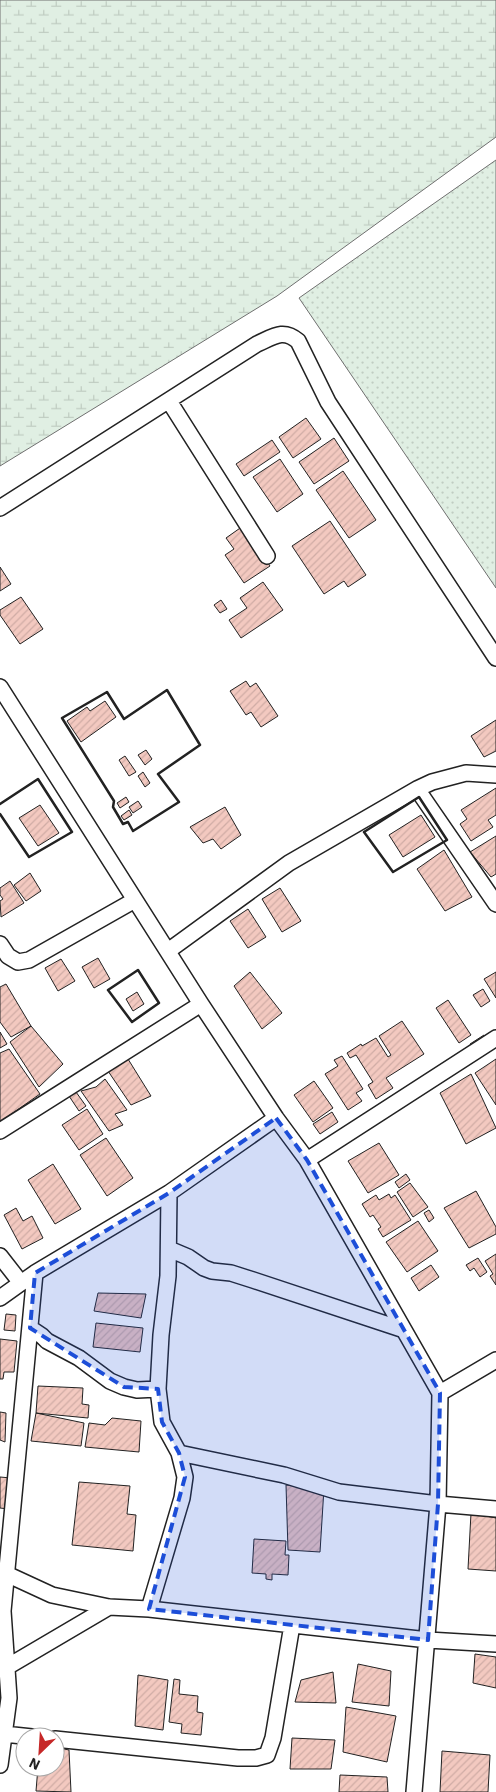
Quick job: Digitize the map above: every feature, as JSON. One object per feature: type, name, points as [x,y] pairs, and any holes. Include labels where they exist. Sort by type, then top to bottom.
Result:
[{"type":"street","points":[[0,508],[257,344],[276,335],[291,335],[298,341],[328,402],[490,635],[496,658]]},
{"type":"street","points":[[169,401],[267,556]]},
{"type":"street","points":[[0,687],[201,1004],[306,1160],[440,1393],[438,1504],[414,1792]]},
{"type":"street","points":[[168,951],[289,863],[417,789],[432,782],[466,773],[496,775]]},
{"type":"street","points":[[417,789],[496,904]]},
{"type":"street","points":[[0,944],[8,956],[18,962],[29,960],[135,900]]},
{"type":"street","points":[[0,1131],[201,1004]]},
{"type":"street","points":[[306,1160],[496,1038]]},
{"type":"street","points":[[0,1298],[35,1273],[169,1194],[276,1118]]},
{"type":"street","points":[[149,1609],[182,1498],[185,1477],[179,1453],[162,1422],[158,1389],[161,1335],[168,1276],[169,1194]]},
{"type":"street","points":[[169,1249],[188,1257],[212,1271],[231,1273],[404,1330]]},
{"type":"street","points":[[0,1256],[5,1268],[21,1282]]},
{"type":"street","points":[[0,1765],[10,1698],[2,1611],[4,1573],[35,1273]]},
{"type":"street","points":[[30,1328],[47,1341],[79,1358],[110,1381],[124,1388],[136,1390],[158,1389]]},
{"type":"street","points":[[440,1393],[496,1360]]},
{"type":"street","points":[[179,1453],[284,1475],[339,1492],[496,1509]]},
{"type":"street","points":[[4,1573],[52,1595],[110,1607],[149,1609],[428,1640],[496,1644]]},
{"type":"street","points":[[7,1667],[110,1607]]},
{"type":"street","points":[[65,1740],[238,1758],[256,1758],[267,1755],[273,1738],[292,1625]]},
{"type":"street","points":[[4,1734],[15,1735]]},
{"type":"highlighted area","points":[[276,1118],[307,1160],[440,1393],[438,1504],[428,1640],[149,1609],[185,1477],[179,1453],[162,1422],[158,1389],[124,1387],[30,1328],[35,1273],[169,1193]]},
{"type":"green space","points":[[0,0],[496,0],[496,137],[277,296],[0,466]]},
{"type":"green space","points":[[496,160],[496,588],[299,298]]},
{"type":"building","points":[[306,418],[321,439],[293,458],[279,437]]},
{"type":"building","points":[[334,438],[349,461],[314,484],[299,462]]},
{"type":"building","points":[[272,440],[280,452],[244,476],[236,464]]},
{"type":"building","points":[[280,459],[303,494],[277,512],[253,477]]},
{"type":"building","points":[[343,471],[376,520],[349,538],[316,490]]},
{"type":"building","points":[[330,521],[366,575],[348,587],[344,581],[324,594],[292,546]]},
{"type":"building","points":[[243,526],[270,566],[244,583],[225,555],[234,549],[226,538]]},
{"type":"building","points":[[0,567],[11,584],[0,591]]},
{"type":"building","points":[[263,582],[283,610],[241,638],[229,620],[247,608],[240,598]]},
{"type":"building","points":[[21,597],[43,629],[20,644],[0,615],[0,610]]},
{"type":"building","points":[[221,600],[227,609],[220,613],[214,605]]},
{"type":"building","points":[[246,681],[250,687],[256,683],[278,716],[261,727],[251,712],[246,715],[230,691]]},
{"type":"building","points":[[105,701],[116,717],[81,742],[67,721],[87,707],[90,711]]},
{"type":"building","points":[[496,720],[496,751],[484,757],[471,736]]},
{"type":"building","points":[[146,750],[152,759],[145,765],[138,755]]},
{"type":"building","points":[[125,756],[136,772],[129,776],[119,760]]},
{"type":"building","points":[[143,772],[150,783],[145,787],[138,776]]},
{"type":"building","points":[[496,788],[496,815],[488,820],[493,827],[471,841],[460,824],[467,819],[461,810]]},
{"type":"building","points":[[126,797],[129,802],[120,808],[117,803]]},
{"type":"building","points":[[138,801],[142,807],[133,813],[129,807]]},
{"type":"building","points":[[40,805],[59,833],[38,846],[19,818]]},
{"type":"building","points":[[225,807],[241,835],[221,849],[213,839],[203,843],[190,827]]},
{"type":"building","points":[[129,810],[132,815],[124,820],[121,816]]},
{"type":"building","points":[[421,815],[435,837],[403,857],[389,835]]},
{"type":"building","points":[[496,836],[496,874],[491,877],[470,852]]},
{"type":"building","points":[[444,850],[472,897],[445,911],[417,869]]},
{"type":"building","points":[[30,873],[41,891],[26,901],[14,885]]},
{"type":"building","points":[[10,881],[24,903],[1,917],[0,901],[3,899],[0,895],[0,888]]},
{"type":"building","points":[[280,888],[301,921],[282,932],[262,899]]},
{"type":"building","points":[[248,909],[266,937],[248,948],[230,921]]},
{"type":"building","points":[[98,958],[110,979],[94,988],[82,967]]},
{"type":"building","points":[[61,959],[75,981],[58,991],[45,968]]},
{"type":"building","points":[[250,972],[282,1013],[262,1029],[234,986]]},
{"type":"building","points":[[496,972],[496,998],[484,979]]},
{"type":"building","points":[[6,984],[31,1026],[11,1037],[0,1022],[0,987]]},
{"type":"building","points":[[483,989],[490,1001],[481,1007],[473,995]]},
{"type":"building","points":[[137,992],[144,1004],[133,1011],[126,999]]},
{"type":"building","points":[[448,1000],[471,1035],[459,1043],[436,1008]]},
{"type":"building","points":[[402,1021],[424,1054],[386,1078],[393,1088],[376,1099],[368,1085],[373,1082],[356,1055],[350,1058],[347,1053],[361,1044],[362,1046],[376,1038],[388,1057],[391,1055],[379,1036]]},
{"type":"building","points":[[31,1026],[63,1064],[39,1087],[10,1042]]},
{"type":"building","points":[[0,1032],[7,1044],[0,1048]]},
{"type":"building","points":[[484,1035],[488,1041],[474,1050],[470,1044]]},
{"type":"building","points":[[9,1049],[40,1094],[0,1122],[0,1053]]},
{"type":"building","points":[[342,1056],[363,1089],[356,1093],[362,1101],[348,1110],[325,1074],[338,1066],[334,1060]]},
{"type":"building","points":[[128,1059],[151,1096],[131,1105],[108,1071]]},
{"type":"building","points":[[496,1059],[496,1105],[475,1073]]},
{"type":"building","points":[[471,1074],[496,1128],[466,1144],[440,1093]]},
{"type":"building","points":[[105,1079],[127,1110],[115,1114],[123,1125],[109,1131],[81,1091],[96,1087]]},
{"type":"building","points":[[314,1081],[333,1108],[313,1122],[294,1095]]},
{"type":"building","points":[[76,1092],[86,1106],[79,1111],[69,1096]]},
{"type":"building","points":[[87,1109],[103,1134],[79,1150],[62,1125]]},
{"type":"building","points":[[332,1112],[338,1122],[320,1134],[313,1124]]},
{"type":"building","points":[[106,1138],[133,1178],[107,1196],[80,1155]]},
{"type":"building","points":[[379,1143],[399,1175],[368,1193],[348,1161]]},
{"type":"building","points":[[53,1164],[81,1209],[55,1224],[28,1180]]},
{"type":"building","points":[[406,1174],[410,1180],[399,1188],[395,1182]]},
{"type":"building","points":[[410,1183],[428,1207],[413,1217],[397,1192]]},
{"type":"building","points":[[476,1191],[496,1227],[496,1234],[469,1248],[444,1208]]},
{"type":"building","points":[[389,1194],[391,1198],[395,1195],[411,1220],[383,1237],[378,1229],[381,1227],[373,1215],[370,1217],[362,1204],[376,1195],[379,1200]]},
{"type":"building","points":[[16,1208],[23,1221],[32,1216],[43,1238],[22,1249],[4,1215]]},
{"type":"building","points":[[429,1210],[434,1218],[429,1222],[424,1213]]},
{"type":"building","points":[[418,1221],[438,1251],[407,1272],[386,1242]]},
{"type":"building","points":[[496,1254],[496,1285],[490,1276],[493,1274],[485,1261]]},
{"type":"building","points":[[478,1258],[487,1272],[480,1277],[474,1268],[470,1271],[466,1265]]},
{"type":"building","points":[[431,1265],[439,1277],[419,1291],[411,1278]]},
{"type":"building","points":[[98,1293],[146,1294],[141,1318],[94,1311]]},
{"type":"building","points":[[6,1314],[16,1315],[15,1331],[4,1330]]},
{"type":"building","points":[[96,1323],[143,1328],[140,1352],[93,1347]]},
{"type":"building","points":[[0,1339],[17,1341],[14,1372],[4,1372],[3,1379],[0,1379]]},
{"type":"building","points":[[38,1386],[83,1388],[82,1404],[89,1405],[88,1418],[36,1413]]},
{"type":"building","points":[[0,1412],[6,1413],[5,1442],[0,1440]]},
{"type":"building","points":[[36,1413],[84,1423],[81,1446],[31,1441]]},
{"type":"building","points":[[112,1418],[141,1421],[139,1452],[85,1447],[89,1423],[105,1425]]},
{"type":"building","points":[[0,1477],[11,1478],[9,1509],[0,1508]]},
{"type":"building","points":[[79,1482],[130,1486],[127,1514],[136,1515],[133,1551],[72,1545]]},
{"type":"building","points":[[286,1485],[324,1488],[320,1552],[288,1550]]},
{"type":"building","points":[[471,1513],[496,1518],[496,1571],[468,1569]]},
{"type":"building","points":[[254,1539],[286,1541],[285,1555],[289,1555],[288,1575],[272,1574],[272,1580],[266,1579],[266,1574],[252,1573]]},
{"type":"building","points":[[475,1654],[496,1657],[496,1688],[473,1683]]},
{"type":"building","points":[[358,1664],[391,1671],[389,1706],[352,1702]]},
{"type":"building","points":[[333,1672],[336,1703],[295,1702],[301,1680]]},
{"type":"building","points":[[138,1675],[168,1680],[163,1730],[135,1726]]},
{"type":"building","points":[[174,1679],[180,1680],[179,1694],[198,1696],[197,1712],[203,1713],[201,1735],[181,1733],[182,1724],[169,1722]]},
{"type":"building","points":[[346,1707],[396,1716],[387,1762],[343,1752]]},
{"type":"building","points":[[292,1738],[335,1740],[331,1769],[290,1769]]},
{"type":"building","points":[[65,1749],[69,1750],[71,1792],[36,1791],[37,1777],[65,1777]]},
{"type":"building","points":[[442,1751],[490,1755],[488,1792],[440,1792]]},
{"type":"building","points":[[340,1775],[387,1777],[388,1792],[339,1792]]},
{"type":"wall","points":[[167,690],[200,745],[158,774],[179,802],[133,831],[128,822],[123,824],[113,807],[114,801],[62,718],[107,692],[124,719],[167,690]]},
{"type":"wall","points":[[0,804],[38,779],[72,832],[29,857],[0,814]]},
{"type":"wall","points":[[419,797],[447,840],[393,872],[364,832],[419,797]]},
{"type":"wall","points":[[138,970],[159,1003],[132,1022],[108,990],[138,970]]}]
